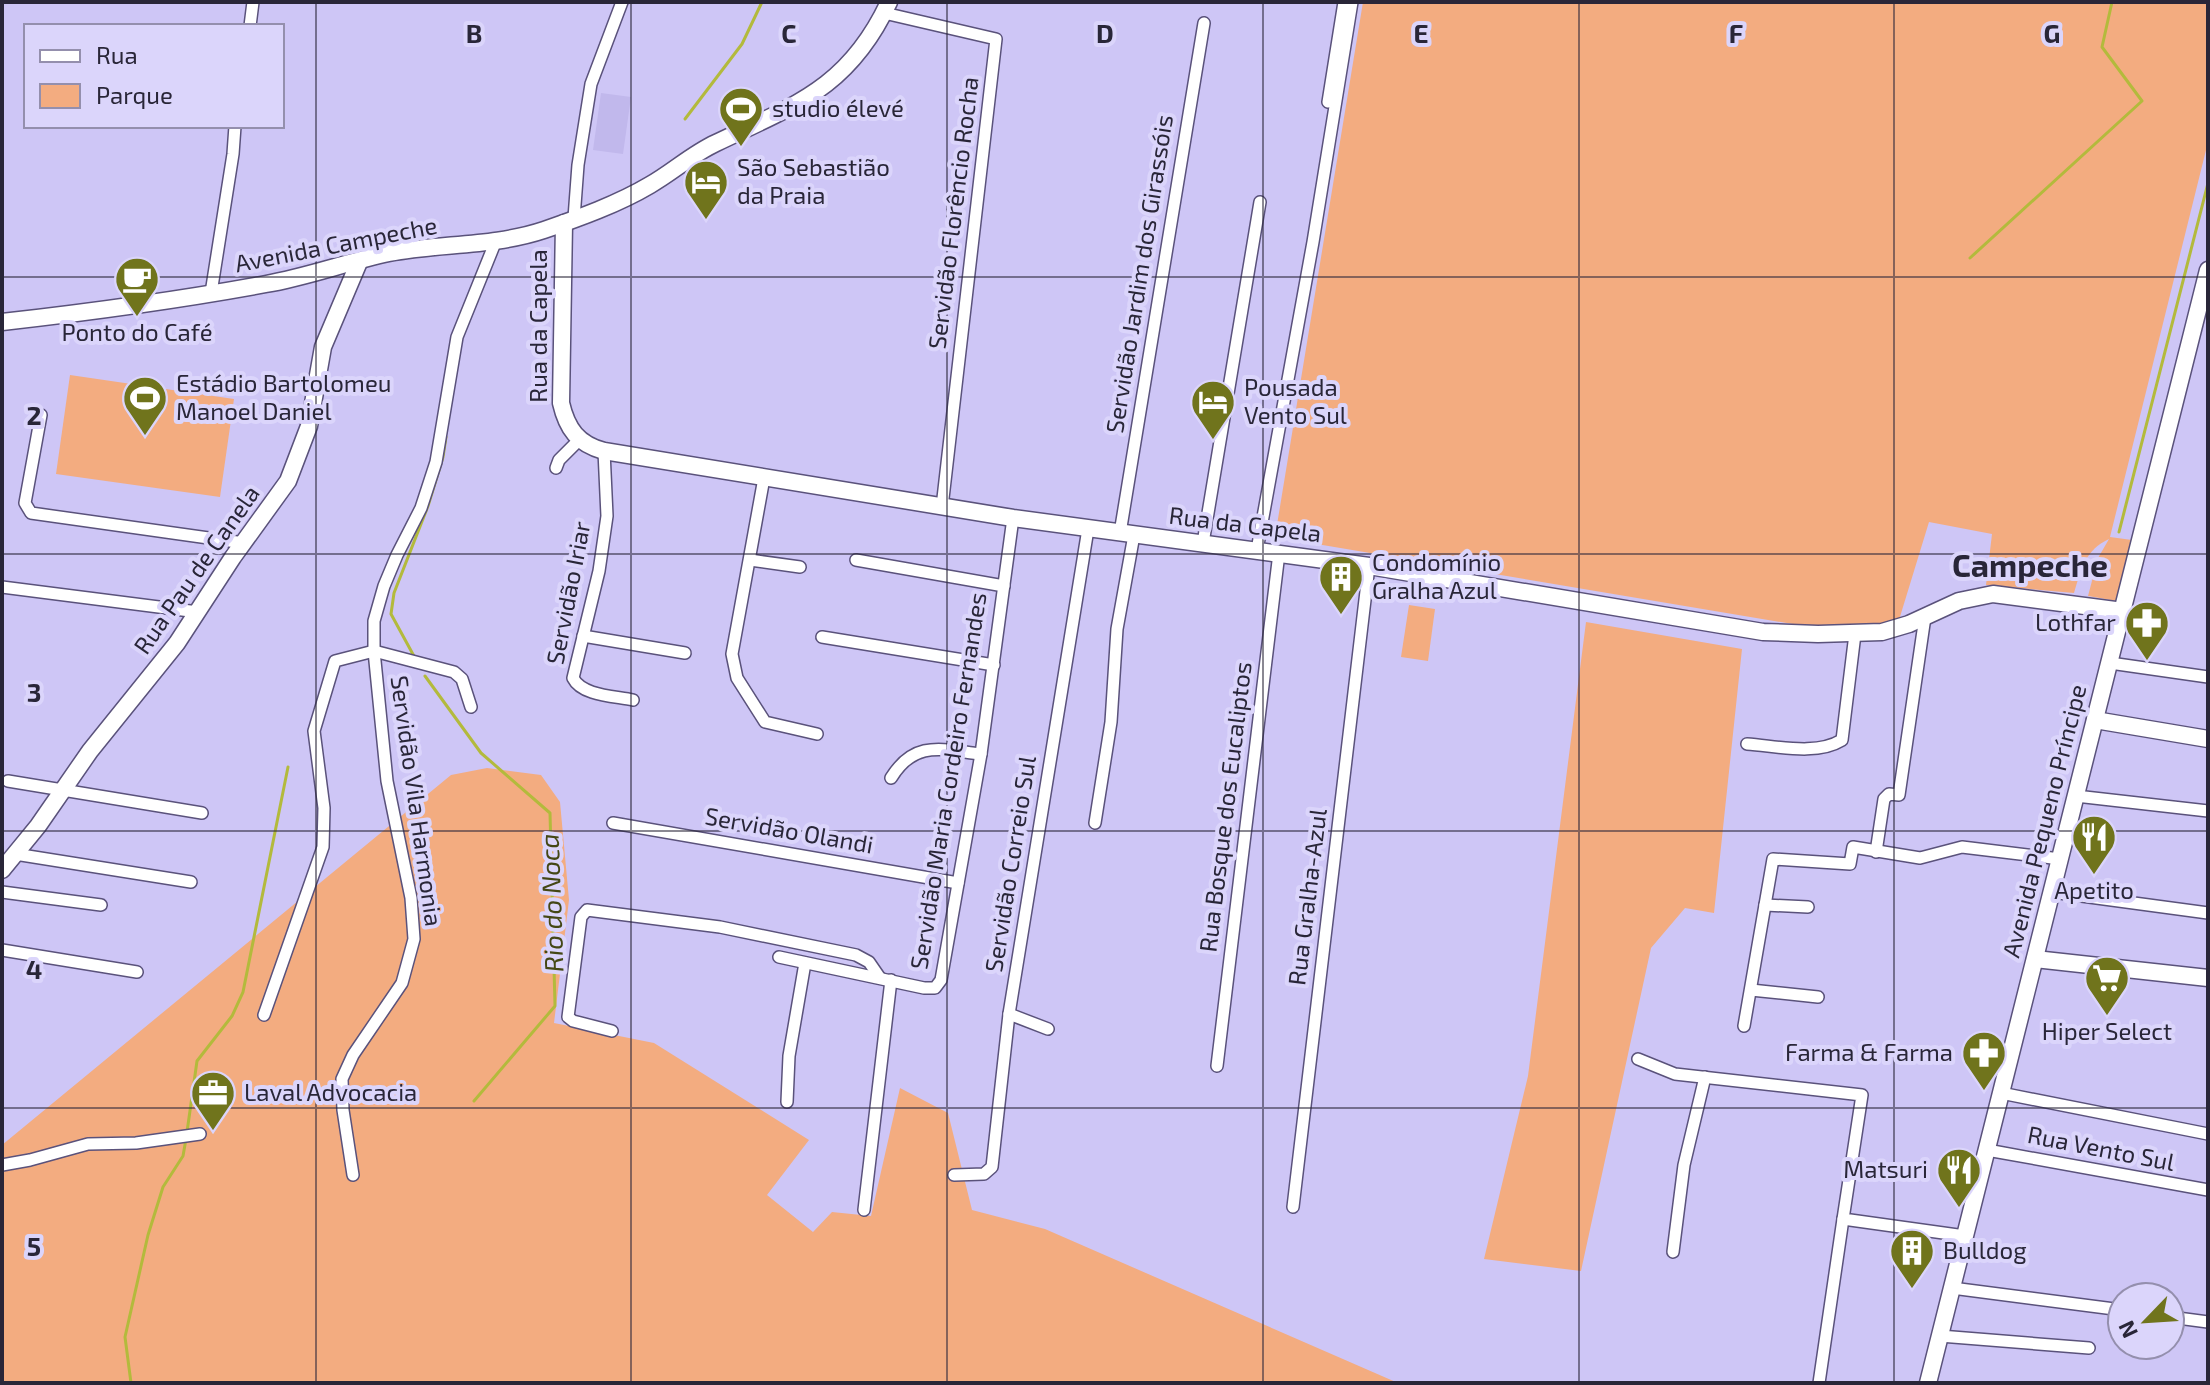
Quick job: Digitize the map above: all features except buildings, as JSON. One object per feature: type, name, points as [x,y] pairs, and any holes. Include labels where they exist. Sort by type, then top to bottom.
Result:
[{"type":"main road","name":"Avenida Campeche","points":[[2,322],[277,282],[426,247],[495,243],[569,220],[639,192],[703,150],[800,104],[844,69],[887,8]]},
{"type":"main road","name":"Rua da Capela","points":[[569,220],[560,389],[567,424],[579,440],[604,451],[1013,518],[1369,566],[1736,628],[1818,634],[1896,629],[1972,597],[1993,594],[2123,611]]},
{"type":"main road","name":"Rua Pau de Canela","points":[[2,870],[90,751],[164,660],[279,495],[294,467],[309,426],[323,347],[359,262]]},
{"type":"main road","name":"Avenida Pequeno Príncipe","points":[[1928,1383],[2208,270]]},
{"type":"main road","points":[[2095,720],[2208,739]]},
{"type":"main road","points":[[2035,959],[2208,978]]},
{"type":"street","points":[[250,24],[253,2]]},
{"type":"street","name":"Rua da Capela","points":[[569,220],[591,84],[622,2]]},
{"type":"street","points":[[1342,43],[1344,2]]},
{"type":"street","points":[[1257,550],[1313,242],[1314,203],[1352,2]]},
{"type":"street","name":"Servidão Florêncio Rocha","points":[[887,8],[996,39],[942,507]]},
{"type":"street","name":"Servidão Jardim dos Girassóis","points":[[1095,823],[1111,722],[1127,534],[1204,23]]},
{"type":"street","points":[[211,293],[235,128]]},
{"type":"street","points":[[1203,543],[1260,202]]},
{"type":"street","name":"Servidão Vila Harmonia","points":[[353,1175],[343,1110],[342,1079],[353,1055],[402,983],[414,939],[411,898],[390,806],[374,651],[374,621],[397,555],[421,508],[436,462],[457,337],[495,243]]},
{"type":"street","points":[[41,415],[25,503],[31,513],[244,543]]},
{"type":"street","points":[[556,468],[559,460],[579,440]]},
{"type":"street","name":"Servidão Iriar","points":[[604,451],[607,516],[599,571],[573,678],[585,690],[633,700]]},
{"type":"street","points":[[764,478],[734,638],[733,668],[765,722],[817,734]]},
{"type":"street","name":"Servidão Maria Cordeiro Fernandes","points":[[779,957],[929,988],[938,984],[981,754],[1013,518]]},
{"type":"street","name":"Servidão Correio Sul","points":[[954,1175],[984,1174],[992,1167],[1009,1014],[1088,529]]},
{"type":"street","name":"Rua Bosque dos Eucaliptos","points":[[1217,1066],[1279,553]]},
{"type":"street","points":[[750,560],[800,567]]},
{"type":"street","points":[[856,560],[1004,586]]},
{"type":"street","name":"Rua Gralha-Azul","points":[[1293,1207],[1369,566]]},
{"type":"street","points":[[2,587],[198,612]]},
{"type":"street","points":[[1876,852],[1884,799],[1889,794],[1899,795],[1925,617]]},
{"type":"street","points":[[1747,744],[1817,748],[1831,747],[1842,740],[1855,634]]},
{"type":"street","points":[[583,636],[685,653]]},
{"type":"street","points":[[822,637],[994,665]]},
{"type":"street","points":[[264,1015],[320,862],[324,808],[314,731],[335,661],[374,651],[454,672],[462,679],[471,707]]},
{"type":"street","points":[[2110,663],[2208,677]]},
{"type":"street","points":[[891,778],[913,753],[931,749],[981,754]]},
{"type":"street","points":[[8,781],[202,813]]},
{"type":"street","points":[[2076,796],[2208,811]]},
{"type":"street","name":"Servidão Olandi","points":[[613,823],[958,883]]},
{"type":"street","points":[[1744,1026],[1773,859],[1850,864],[1853,847],[1928,857],[1962,847],[2060,859]]},
{"type":"street","points":[[15,854],[191,882]]},
{"type":"street","points":[[2,892],[101,905]]},
{"type":"street","points":[[2052,892],[2208,913]]},
{"type":"street","points":[[1765,905],[1808,907]]},
{"type":"street","points":[[612,1031],[568,1017],[581,917],[587,910],[720,927],[856,955],[869,962],[886,979],[864,1210]]},
{"type":"street","points":[[2,950],[137,972]]},
{"type":"street","points":[[787,1102],[789,1056],[805,963]]},
{"type":"street","points":[[1751,990],[1818,997]]},
{"type":"street","points":[[1009,1014],[1048,1029]]},
{"type":"street","points":[[1638,1059],[1667,1072],[1862,1095],[1819,1383]]},
{"type":"street","points":[[1673,1252],[1684,1165],[1705,1077]]},
{"type":"street","points":[[2001,1093],[2208,1134]]},
{"type":"street","points":[[2,1165],[88,1144],[136,1143],[191,1134]]},
{"type":"street","name":"Rua Vento Sul","points":[[1987,1150],[2208,1190]]},
{"type":"street","points":[[1843,1219],[1965,1236]]},
{"type":"street","points":[[1952,1288],[2106,1308]]},
{"type":"street","points":[[2186,1319],[2208,1322]]},
{"type":"street","points":[[1940,1336],[2089,1348]]},
{"type":"shaded area","points":[[601,93],[631,97],[623,154],[593,150]]},
{"type":"green space","points":[[1363,2],[2208,2],[2208,142],[2110,537],[2132,540],[2117,601],[2088,596],[2098,558],[2109,539],[2089,555],[2074,593],[1986,585],[1992,534],[1929,522],[1899,620],[1861,629],[1816,628],[1275,537]]},
{"type":"green space","name":"Estádio Bartolomeu Manoel Daniel","points":[[70,375],[234,399],[220,497],[56,474]]},
{"type":"green space","points":[[1409,605],[1435,609],[1428,661],[1401,657]]},
{"type":"green space","points":[[1586,622],[1742,649],[1714,913],[1685,908],[1651,948],[1581,1271],[1484,1259],[1528,1076]]},
{"type":"green space","points":[[487,768],[541,775],[560,802],[569,900],[554,1023],[654,1043],[809,1140],[767,1195],[813,1232],[832,1212],[871,1216],[900,1088],[948,1113],[972,1210],[1045,1229],[1398,1383],[2,1383],[2,1145],[451,775]]},
{"type":"waterway","name":"Rio do Noca","points":[[685,119],[742,44],[762,2]]},
{"type":"waterway","points":[[1970,258],[2142,101],[2102,47],[2112,2]]},
{"type":"waterway","points":[[2119,532],[2208,183]]},
{"type":"waterway","name":"Rio do Noca","points":[[415,658],[391,614],[394,593],[428,506],[446,437]]},
{"type":"waterway","name":"Rio do Noca","points":[[425,676],[481,753],[550,813],[555,1006],[474,1101]]},
{"type":"waterway","points":[[187,1132],[197,1061],[232,1016],[243,992],[288,767]]},
{"type":"waterway","points":[[131,1383],[125,1337],[148,1235],[163,1187],[183,1156],[186,1139]]},
{"type":"place","name":"studio élevé","points":[[741,148]]},
{"type":"place","name":"São Sebastião da Praia","points":[[706,221]]},
{"type":"place","name":"Ponto do Café","points":[[137,318]]},
{"type":"place","name":"Estádio Bartolomeu Manoel Daniel","points":[[145,437]]},
{"type":"place","name":"Pousada Vento Sul","points":[[1213,441]]},
{"type":"place","name":"Condomínio Gralha Azul","points":[[1341,616]]},
{"type":"place","name":"Lothfar","points":[[2147,662]]},
{"type":"place","name":"Apetito","points":[[2094,876]]},
{"type":"place","name":"Hiper Select","points":[[2107,1017]]},
{"type":"place","name":"Farma & Farma","points":[[1984,1092]]},
{"type":"place","name":"Laval Advocacia","points":[[213,1132]]},
{"type":"place","name":"Matsuri","points":[[1959,1209]]},
{"type":"place","name":"Bulldog","points":[[1912,1290]]},
{"type":"district","name":"Campeche","points":[[2030,566]]}]
